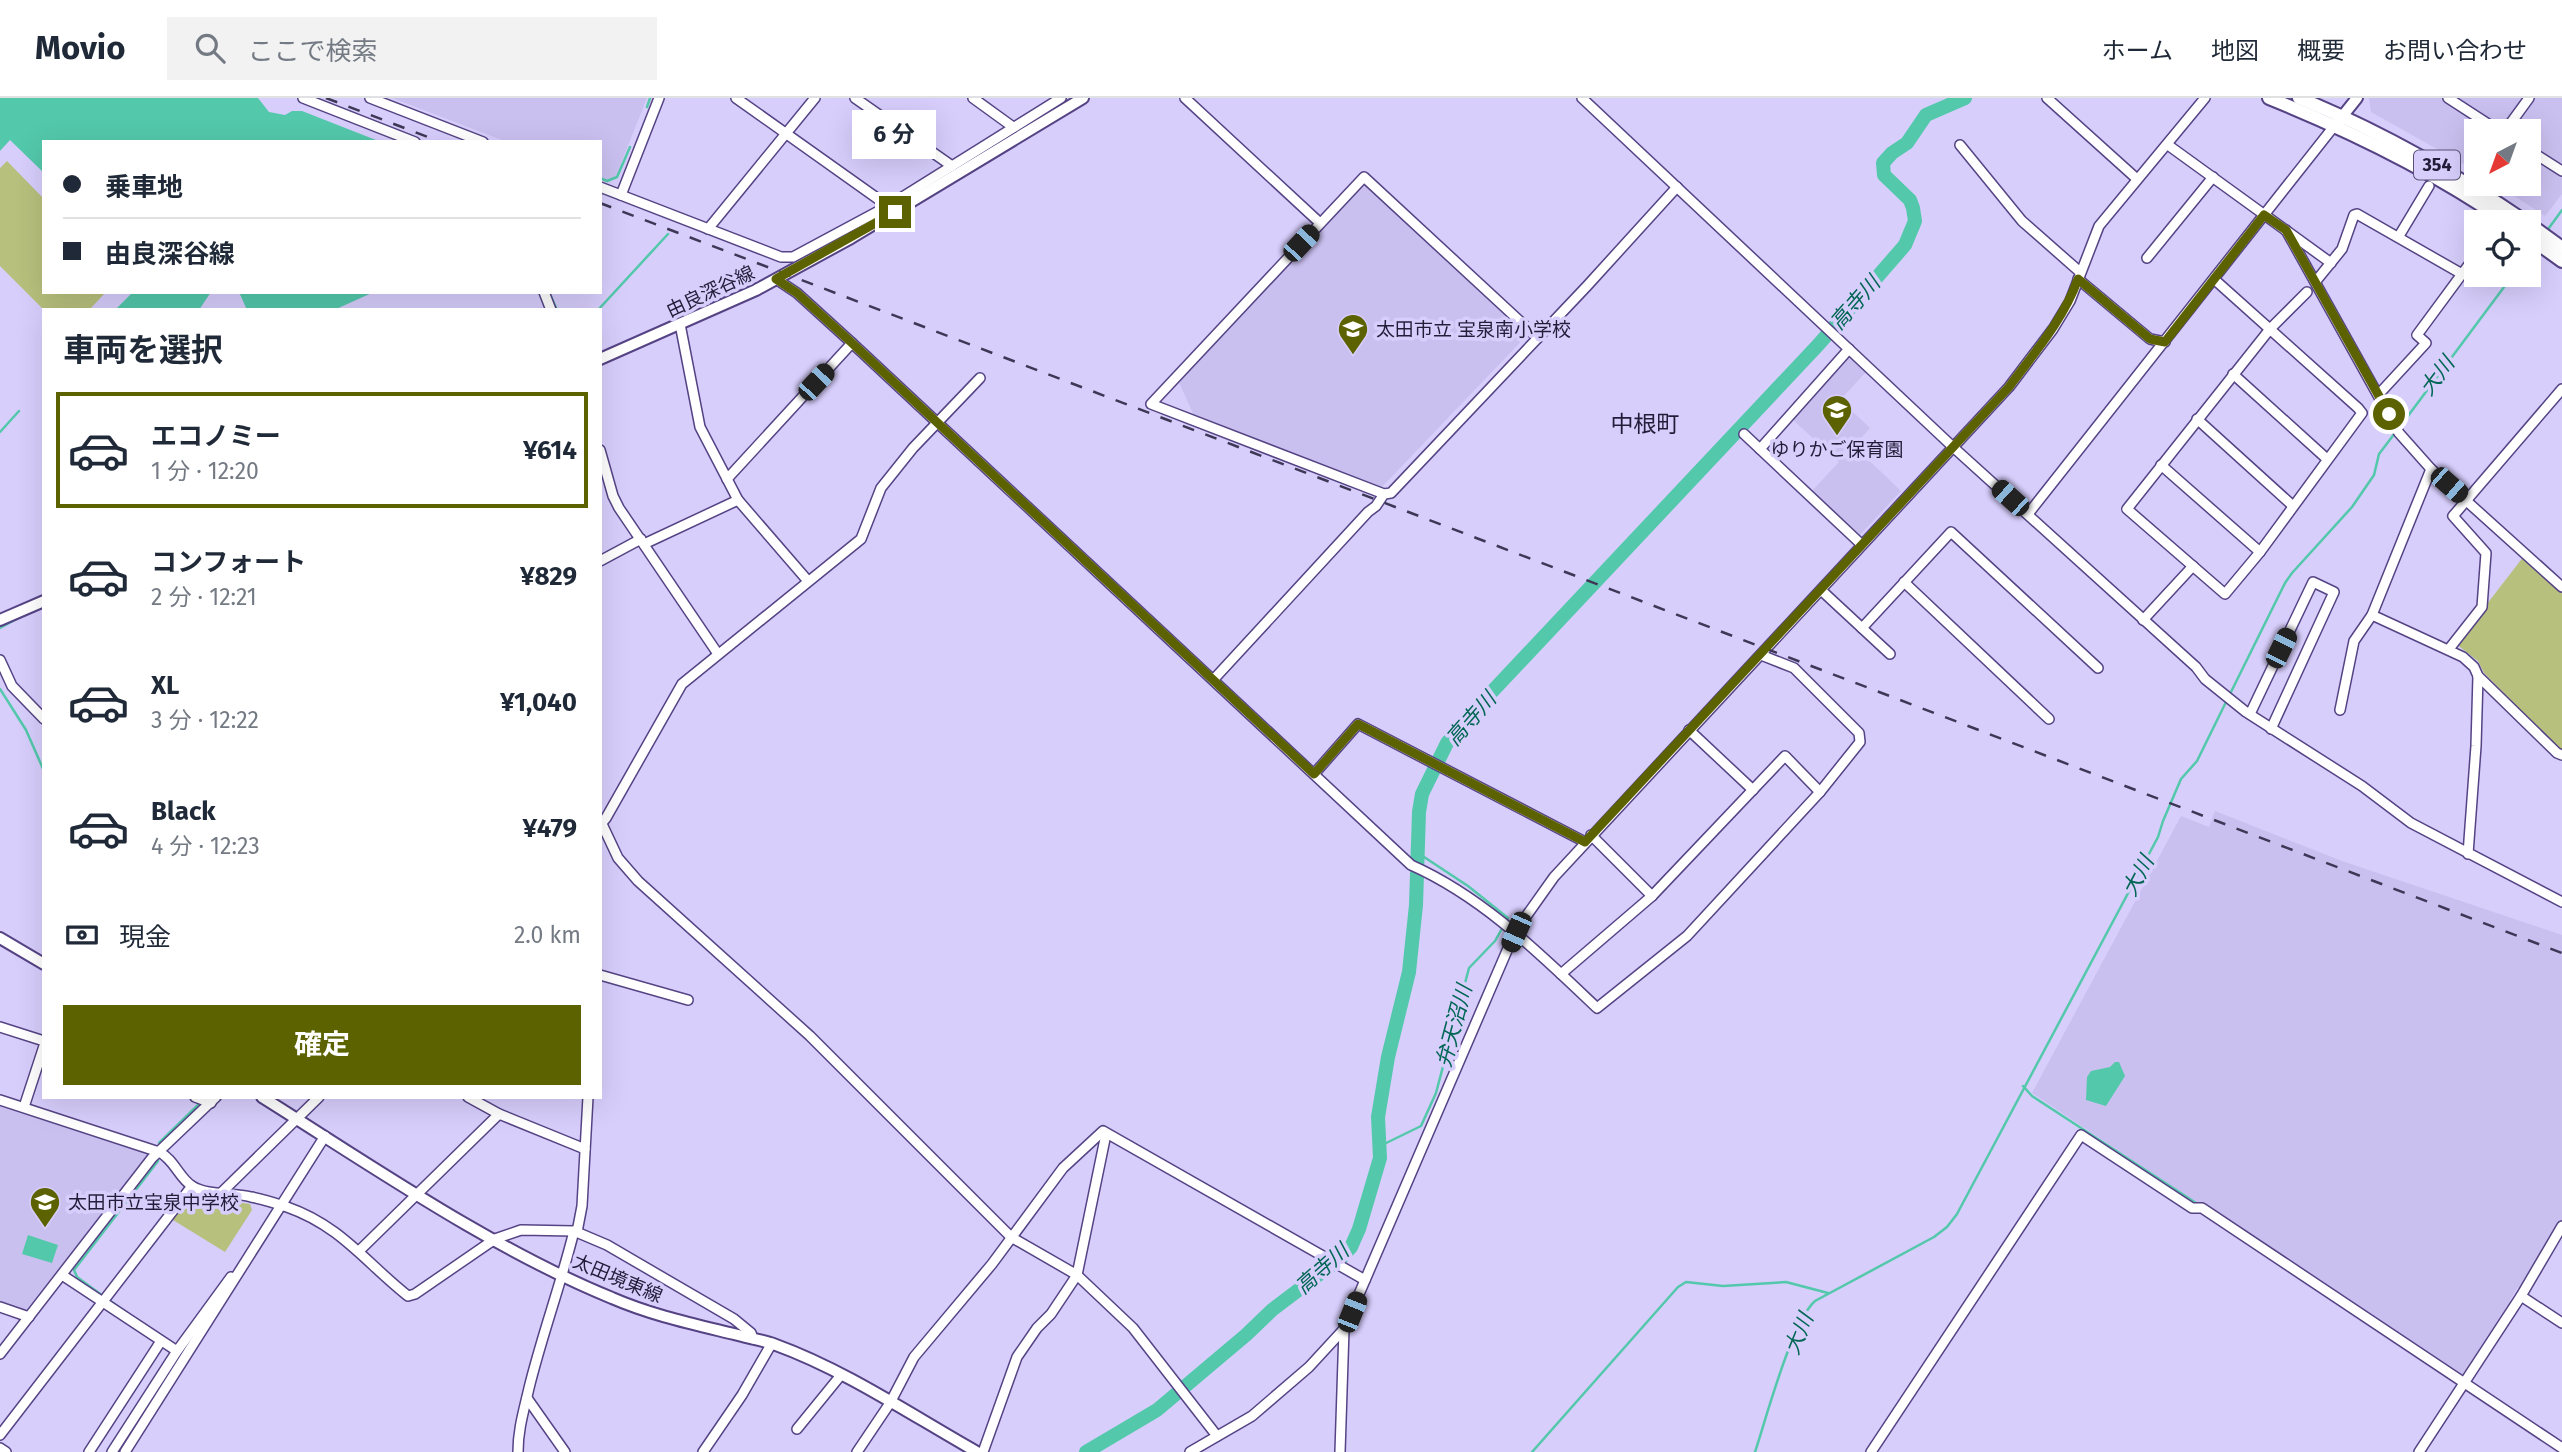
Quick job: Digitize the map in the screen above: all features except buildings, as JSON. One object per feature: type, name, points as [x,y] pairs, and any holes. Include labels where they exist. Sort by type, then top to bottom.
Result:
[{"type":"highway","name":"354","points":[[2269,98],[2338,121],[2435,164],[2501,210]]},
{"type":"highway","name":"354","points":[[2299,98],[2435,176],[2488,210]]},
{"type":"highway","name":"354","points":[[2555,247],[2562,261]]},
{"type":"main road","name":"由良深谷線","points":[[602,358],[756,290],[851,238],[1083,98]]},
{"type":"main road","points":[[2338,121],[2357,98]]},
{"type":"main road","points":[[0,620],[42,602]]},
{"type":"main road","points":[[0,937],[42,963]]},
{"type":"main road","name":"太田境東線","points":[[265,1099],[417,1193],[563,1275],[611,1298],[652,1313],[772,1343],[841,1375],[977,1452]]},
{"type":"street","points":[[303,98],[410,140]]},
{"type":"street","points":[[370,98],[478,140]]},
{"type":"street","points":[[621,195],[659,98]]},
{"type":"street","points":[[736,98],[888,206]]},
{"type":"street","points":[[708,229],[815,98]]},
{"type":"street","points":[[855,98],[951,166]]},
{"type":"street","points":[[973,98],[1013,127]]},
{"type":"street","points":[[602,188],[787,258],[888,206],[1061,98]]},
{"type":"street","points":[[1185,98],[1320,223]]},
{"type":"street","points":[[1582,98],[1953,447],[2196,667],[2204,679],[2250,714],[2362,786],[2411,823],[2562,902]]},
{"type":"street","points":[[2048,98],[2137,179]]},
{"type":"street","points":[[1189,1452],[1252,1416],[1309,1367],[1344,1329],[1516,932],[1554,877],[2009,387],[2053,329],[2070,301],[2099,226],[2205,98]]},
{"type":"street","points":[[2448,98],[2480,119]]},
{"type":"street","points":[[2514,119],[2529,98]]},
{"type":"street","points":[[2028,514],[2338,121]]},
{"type":"street","points":[[1960,145],[2022,221],[2150,339],[2165,342]]},
{"type":"street","points":[[2168,145],[2331,263]]},
{"type":"street","points":[[2541,158],[2562,171]]},
{"type":"street","points":[[1538,338],[1364,177],[1151,404],[1384,494],[1391,493],[1538,338],[1677,187]]},
{"type":"street","points":[[2147,258],[2213,177]]},
{"type":"street","points":[[2399,236],[2429,186]]},
{"type":"street","points":[[2316,281],[2345,244],[2352,219],[2357,214],[2462,274]]},
{"type":"street","points":[[2286,230],[2399,433],[2431,470],[2562,587]]},
{"type":"street","points":[[2379,394],[2426,343],[2417,335],[2464,271]]},
{"type":"street","points":[[776,279],[797,293],[852,343],[1410,865],[1441,878],[1516,932],[1597,1008],[1687,936],[1820,792],[1860,742],[1859,733],[1794,668],[1761,655]]},
{"type":"street","points":[[2215,280],[2270,328],[2362,413],[2260,552],[2225,594],[2127,509],[2270,328],[2307,292]]},
{"type":"street","points":[[680,324],[700,426],[738,500],[808,581]]},
{"type":"street","points":[[727,479],[852,343]]},
{"type":"street","points":[[1760,449],[1849,349]]},
{"type":"street","points":[[2233,374],[2327,459]]},
{"type":"street","points":[[602,822],[682,684],[861,539],[881,488],[913,448],[980,379]]},
{"type":"street","points":[[2449,649],[2482,607],[2486,553],[2453,516],[2559,401],[2562,389]]},
{"type":"street","points":[[2197,419],[2293,506]]},
{"type":"street","points":[[1744,435],[1862,545]]},
{"type":"street","points":[[602,457],[613,496],[718,654]]},
{"type":"street","points":[[2161,465],[2260,552]]},
{"type":"street","points":[[2340,710],[2354,641],[2372,615],[2431,470]]},
{"type":"street","points":[[1214,679],[1368,512],[1377,506],[1384,494]]},
{"type":"street","points":[[602,560],[738,500]]},
{"type":"street","points":[[1862,628],[1951,532],[2098,668]]},
{"type":"street","points":[[2143,620],[2193,566]]},
{"type":"street","points":[[1904,582],[2049,719]]},
{"type":"street","points":[[2250,714],[2313,582],[2334,592],[2272,729]]},
{"type":"street","points":[[1821,590],[1890,654]]},
{"type":"street","points":[[2372,615],[2443,649],[2449,649],[2474,667],[2478,676],[2562,755]]},
{"type":"street","points":[[0,660],[12,686],[42,717]]},
{"type":"street","points":[[2468,853],[2478,676]]},
{"type":"street","points":[[1314,774],[1358,724],[1588,838],[1652,896]]},
{"type":"street","points":[[1689,730],[1753,790]]},
{"type":"street","points":[[1561,974],[1652,896],[1785,756],[1820,792]]},
{"type":"street","points":[[602,826],[618,858],[638,881],[810,1036],[1010,1237],[1077,1275],[1133,1328],[1217,1436]]},
{"type":"street","points":[[602,976],[688,1000]]},
{"type":"street","points":[[0,1027],[42,1043]]},
{"type":"street","points":[[24,1107],[42,1050]]},
{"type":"street","points":[[221,1193],[317,1099]]},
{"type":"street","points":[[472,1099],[499,1114],[585,1149]]},
{"type":"street","points":[[518,1452],[520,1421],[540,1341],[563,1275],[582,1206],[588,1099]]},
{"type":"street","points":[[0,1100],[159,1152],[167,1156],[192,1186],[250,1196],[280,1210],[324,1223],[408,1296],[495,1239],[520,1230],[576,1232],[607,1245],[734,1319],[751,1333],[753,1339]]},
{"type":"street","points":[[0,1354],[123,1193],[159,1152],[213,1100]]},
{"type":"street","points":[[359,1251],[499,1114]]},
{"type":"street","points":[[858,1452],[890,1403],[914,1357],[992,1264],[1063,1168],[1103,1131],[1365,1280]]},
{"type":"street","points":[[983,1452],[1017,1357],[1077,1275],[1105,1134]]},
{"type":"street","points":[[1871,1452],[2081,1135],[2192,1208],[2202,1208],[2562,1448]]},
{"type":"street","points":[[125,1452],[325,1136]]},
{"type":"street","points":[[0,1435],[192,1186]]},
{"type":"street","points":[[112,1452],[177,1351],[280,1210]]},
{"type":"street","points":[[2418,1452],[2521,1296],[2562,1226]]},
{"type":"street","points":[[62,1275],[177,1351]]},
{"type":"street","points":[[2521,1296],[2562,1323]]},
{"type":"street","points":[[0,1307],[29,1317]]},
{"type":"street","points":[[1340,1452],[1344,1329]]},
{"type":"street","points":[[89,1452],[161,1341]]},
{"type":"street","points":[[703,1452],[742,1395],[772,1343]]},
{"type":"street","points":[[797,1429],[841,1375]]},
{"type":"street","points":[[527,1398],[565,1452]]},
{"type":"street","points":[[0,1448],[6,1452]]},
{"type":"shaded area","points":[[0,98],[258,98],[269,112],[285,115],[292,111],[302,111],[376,140],[42,140],[42,171],[10,140],[0,151]]},
{"type":"shaded area","points":[[392,98],[647,98],[616,176],[607,180],[602,178],[602,140],[502,140]]},
{"type":"shaded area","points":[[2369,98],[2562,98],[2562,194],[2545,216],[2541,210],[2536,210],[2514,196],[2541,196],[2541,119],[2464,119],[2464,164],[2371,112]]},
{"type":"shaded area","points":[[7,161],[42,197],[42,294],[104,294],[91,308],[42,308],[0,266],[0,168]]},
{"type":"shaded area","name":"太田市立 宝泉南小学校","points":[[1365,180],[1529,333],[1380,489],[1195,418],[1178,380]]},
{"type":"shaded area","points":[[131,294],[210,294],[200,308],[117,308]]},
{"type":"shaded area","points":[[240,294],[370,294],[338,308],[246,308]]},
{"type":"shaded area","name":"ゆりかご保育園","points":[[1849,354],[1867,371],[1840,400],[1870,428],[1854,446],[1901,491],[1860,535],[1812,491],[1839,462],[1790,417]]},
{"type":"shaded area","points":[[2524,556],[2562,591],[2562,750],[2484,673],[2478,661],[2456,644]]},
{"type":"shaded area","points":[[2215,811],[2342,861],[2562,935],[2562,1221],[2524,1286],[2517,1288],[2510,1307],[2467,1374],[2457,1376],[2032,1093],[2181,816],[2209,827]]},
{"type":"shaded area","points":[[2119,1062],[2125,1076],[2106,1106],[2086,1100],[2087,1077],[2091,1071],[2110,1067]]},
{"type":"shaded area","name":"太田市立宝泉中学校","points":[[0,1103],[146,1150],[148,1156],[25,1311],[0,1302]]},
{"type":"shaded area","points":[[191,1196],[250,1204],[252,1210],[225,1252],[173,1220]]},
{"type":"shaded area","points":[[28,1235],[58,1245],[52,1263],[22,1254]]},
{"type":"waterway","points":[[647,107],[650,98]]},
{"type":"waterway","name":"高寺川","points":[[1086,1452],[1157,1410],[1272,1310],[1342,1257],[1351,1247],[1380,1158],[1378,1117],[1388,1057],[1409,972],[1416,905],[1422,794],[1447,743],[1472,713],[1819,344],[1905,245],[1915,221],[1913,208],[1910,200],[1884,175],[1883,163],[1907,143],[1926,115],[1965,98]]},
{"type":"waterway","points":[[602,179],[607,181],[617,177],[630,147]]},
{"type":"waterway","name":"大川","points":[[2546,232],[2562,210]]},
{"type":"waterway","points":[[600,308],[668,234]]},
{"type":"waterway","name":"大川","points":[[2399,428],[2504,287]]},
{"type":"waterway","points":[[550,294],[556,308]]},
{"type":"waterway","points":[[0,432],[19,411]]},
{"type":"waterway","name":"大川","points":[[2230,694],[2285,583],[2352,507],[2374,475],[2379,454],[2395,433]]},
{"type":"waterway","points":[[0,628],[22,616]]},
{"type":"waterway","points":[[0,689],[26,730],[42,766]]},
{"type":"waterway","name":"大川","points":[[1755,1452],[1797,1328],[1815,1301],[1934,1237],[1947,1227],[1957,1214],[2158,837],[2181,779],[2197,761],[2227,700]]},
{"type":"waterway","name":"弁天沼川","points":[[1380,1146],[1421,1126],[1436,1093],[1469,968],[1495,941],[1508,918],[1468,886],[1418,853]]},
{"type":"waterway","points":[[2023,1086],[2032,1096],[2196,1203]]},
{"type":"waterway","points":[[159,1143],[198,1105]]},
{"type":"waterway","points":[[103,1296],[77,1277],[74,1270],[158,1161]]},
{"type":"waterway","points":[[1532,1452],[1678,1287],[1686,1282],[1723,1286],[1786,1282],[1828,1293]]},
{"type":"waterway","points":[[109,1300],[123,1310]]},
{"type":"railway","points":[[326,98],[436,140]]},
{"type":"railway","points":[[602,204],[2562,953]]},
{"type":"place","name":"太田市立 宝泉南小学校","points":[[1353,356]]},
{"type":"place","name":"ゆりかご保育園","points":[[1837,437]]},
{"type":"place","name":"太田市立宝泉中学校","points":[[45,1229]]},
{"type":"district","name":"中根町","points":[[1645,424]]},
{"type":"route","points":[[895,212],[776,279],[797,293],[852,343],[1314,774],[1358,724],[1585,842],[2009,387],[2053,329],[2070,301],[2078,279],[2150,339],[2165,342],[2264,215],[2286,230],[2389,414]]}]
